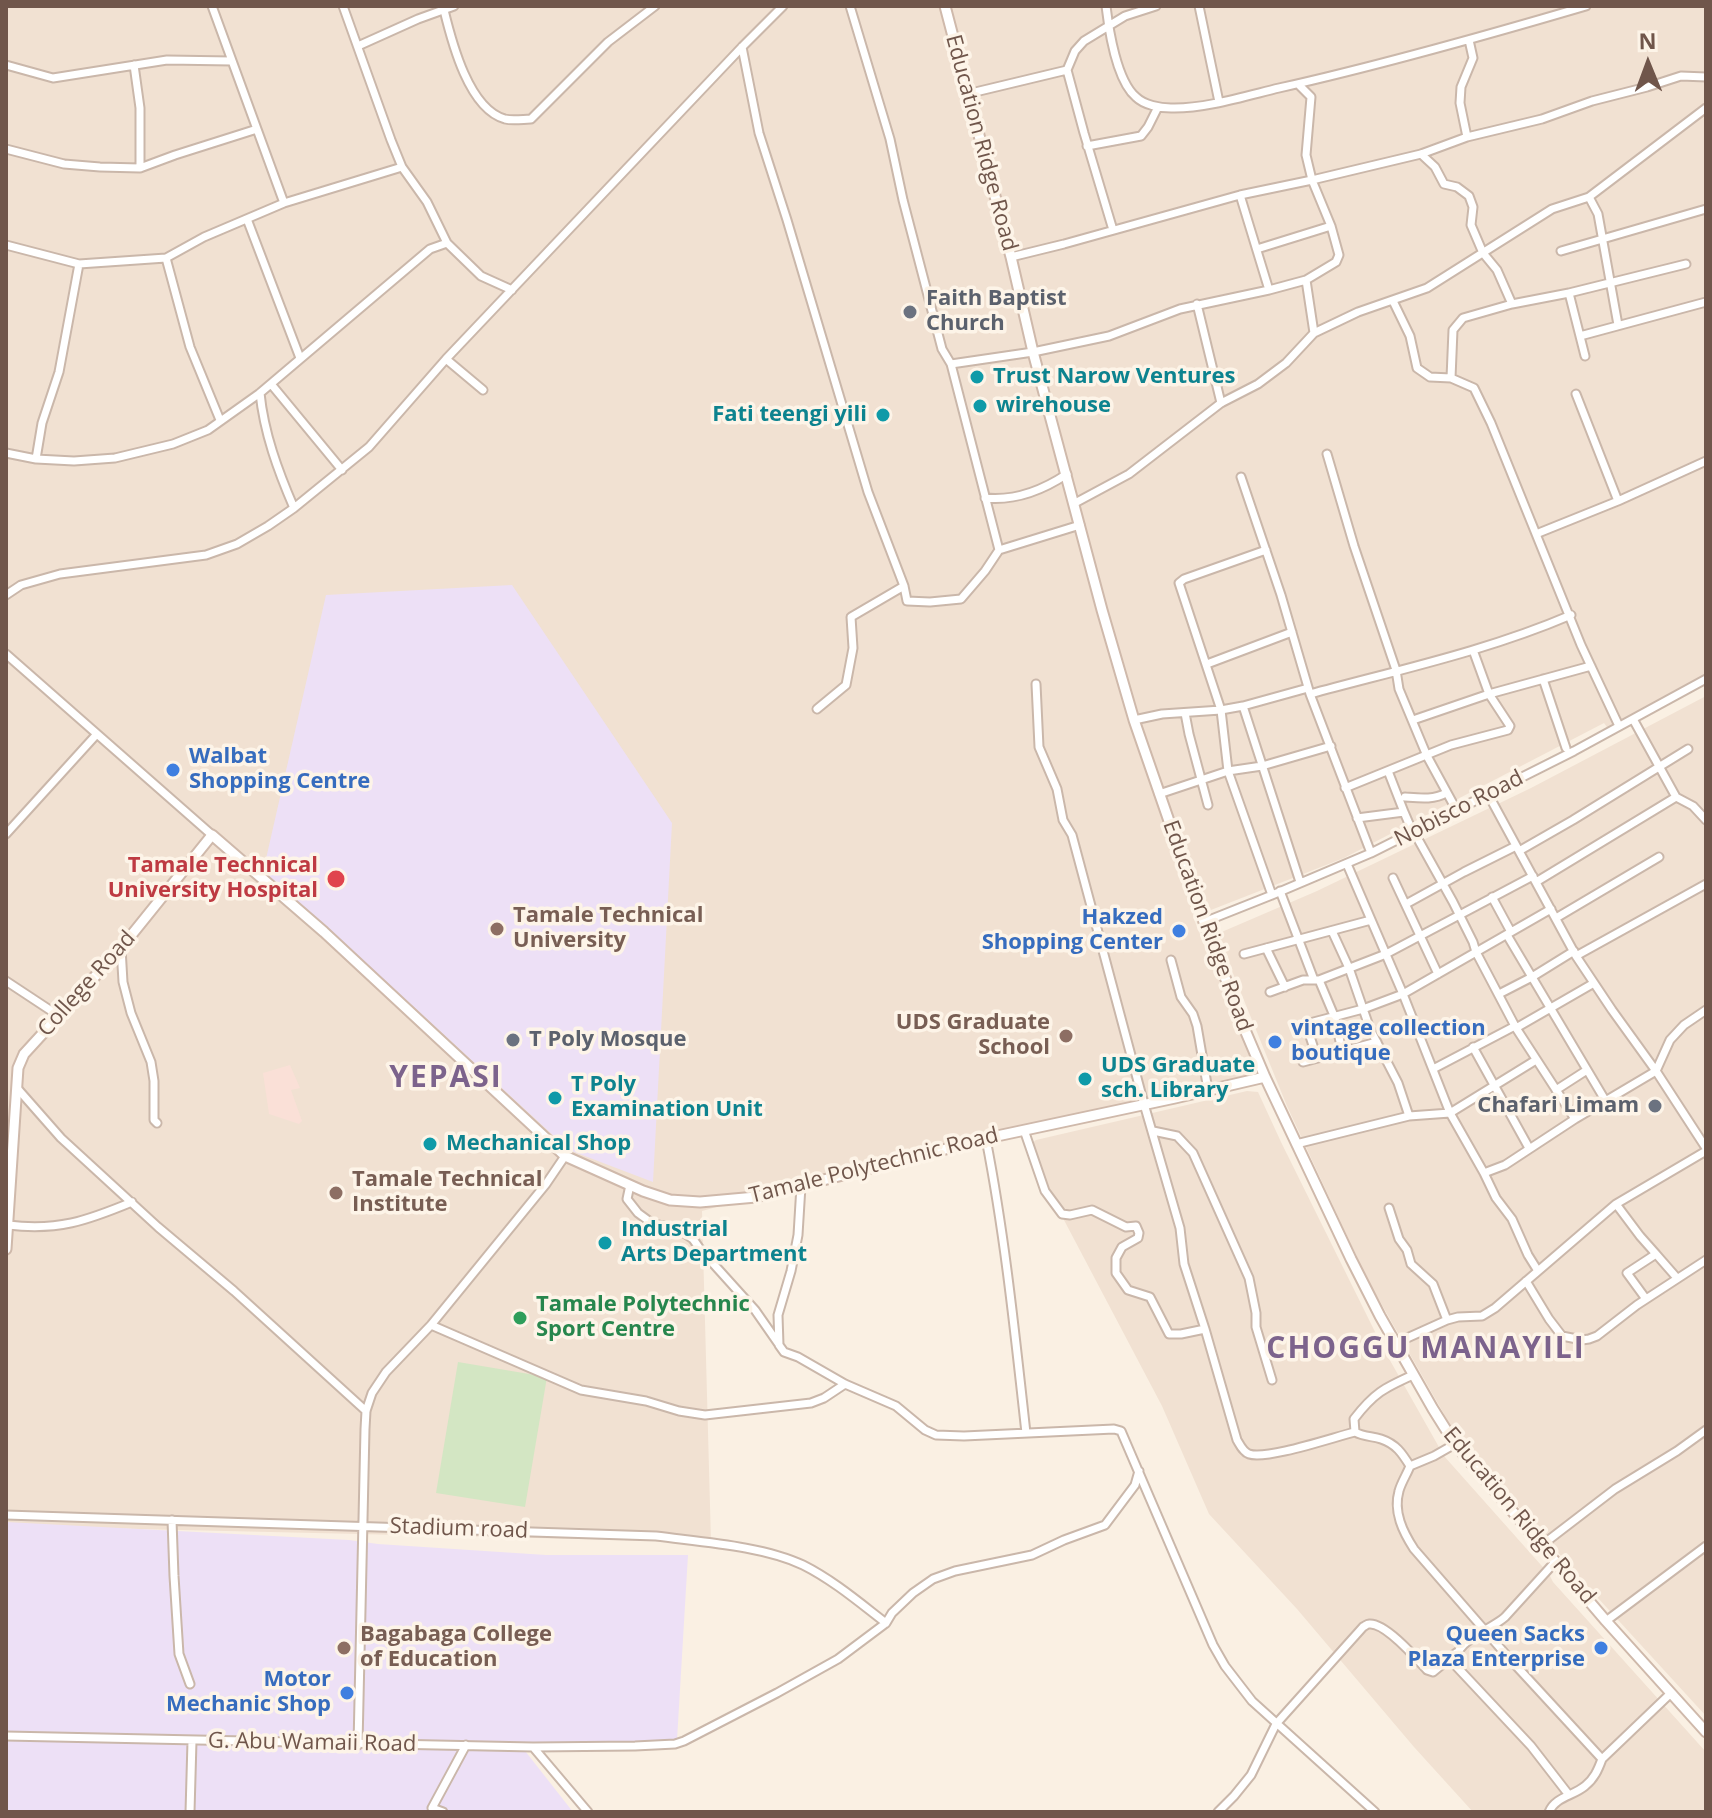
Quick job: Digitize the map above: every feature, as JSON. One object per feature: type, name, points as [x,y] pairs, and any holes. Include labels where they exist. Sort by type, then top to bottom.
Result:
[{"type":"main road","name":"Education Ridge Road","points":[[945,6],[1033,352],[1134,720],[1204,922],[1265,1077],[1374,1305],[1455,1444],[1606,1621],[1706,1732]]},
{"type":"main road","name":"Tamale Polytechnic Road","points":[[212,835],[324,932],[565,1156],[670,1200],[700,1202],[756,1197],[1024,1130],[1265,1077]]},
{"type":"main road","name":"College Road","points":[[6,1248],[18,1068],[24,1054],[121,948],[212,835]]},
{"type":"street","points":[[212,6],[284,203]]},
{"type":"street","points":[[343,6],[402,167],[427,202],[447,243],[481,276],[512,290]]},
{"type":"street","points":[[358,46],[454,6]]},
{"type":"street","points":[[444,10],[457,58],[474,93],[492,111],[506,119],[531,119],[608,42],[655,6]]},
{"type":"street","points":[[6,595],[21,585],[60,574],[206,555],[237,544],[294,508],[369,447],[446,359],[742,47],[774,9],[783,6]]},
{"type":"street","points":[[850,6],[890,139],[942,349],[951,364],[999,550]]},
{"type":"street","points":[[1106,6],[1108,27],[1126,85],[1137,99],[1158,107],[1174,108],[1219,102],[1323,79],[1586,6]]},
{"type":"street","points":[[1113,230],[1067,70],[1075,51],[1084,41],[1125,16],[1156,6]]},
{"type":"street","points":[[1199,6],[1219,102]]},
{"type":"street","points":[[1467,137],[1460,103],[1461,87],[1473,58],[1469,40]]},
{"type":"street","points":[[742,47],[759,133],[868,492],[907,601],[961,599],[999,550],[1080,525]]},
{"type":"street","points":[[6,65],[53,78],[167,60],[232,61]]},
{"type":"street","points":[[134,65],[140,108],[140,168]]},
{"type":"street","points":[[967,94],[1067,70]]},
{"type":"street","points":[[1011,257],[1240,195],[1421,154],[1467,137],[1542,119],[1592,101],[1681,76],[1706,77]]},
{"type":"street","points":[[951,364],[1033,352],[1109,336],[1197,304],[1306,280],[1336,262],[1339,255],[1331,226],[1312,180],[1306,155],[1311,97],[1323,79]]},
{"type":"street","points":[[1298,84],[1311,97]]},
{"type":"street","points":[[1087,146],[1141,136],[1158,107]]},
{"type":"street","points":[[1075,503],[1129,474],[1221,403],[1258,384],[1286,363],[1314,333],[1358,312],[1427,288],[1552,209],[1589,197],[1706,108]]},
{"type":"street","points":[[6,149],[64,164],[140,168],[257,129]]},
{"type":"street","points":[[1421,154],[1435,167],[1444,184],[1457,187],[1469,196],[1473,207],[1471,225],[1512,304]]},
{"type":"street","points":[[7,248],[79,264],[166,258],[204,237],[284,203],[402,167]]},
{"type":"street","points":[[1240,195],[1269,290]]},
{"type":"street","points":[[1589,197],[1598,214],[1618,325]]},
{"type":"street","points":[[1561,251],[1706,209]]},
{"type":"street","points":[[247,219],[300,358]]},
{"type":"street","points":[[1257,249],[1331,226]]},
{"type":"street","points":[[6,453],[36,459],[74,461],[115,458],[173,444],[208,430],[260,393],[430,249],[447,243]]},
{"type":"street","points":[[166,258],[190,347],[220,420]]},
{"type":"street","points":[[36,459],[42,423],[59,372],[79,264]]},
{"type":"street","points":[[1451,378],[1453,330],[1463,318],[1686,264]]},
{"type":"street","points":[[1306,280],[1314,333]]},
{"type":"street","points":[[1569,293],[1585,356]]},
{"type":"street","points":[[1393,301],[1410,336],[1417,368],[1430,377],[1451,378],[1474,388],[1619,726]]},
{"type":"street","points":[[1580,336],[1706,302]]},
{"type":"street","points":[[1197,304],[1221,403]]},
{"type":"street","points":[[446,359],[483,390]]},
{"type":"street","points":[[271,384],[342,470]]},
{"type":"street","points":[[260,393],[278,472],[294,508]]},
{"type":"street","points":[[1576,394],[1618,501]]},
{"type":"street","points":[[1327,454],[1396,670],[1399,689],[1427,756],[1457,811]]},
{"type":"street","points":[[1536,534],[1706,461]]},
{"type":"street","points":[[985,498],[1006,499],[1028,493],[1048,486],[1067,474]]},
{"type":"street","points":[[1241,477],[1309,691],[1371,853]]},
{"type":"street","points":[[1266,550],[1179,583],[1221,710],[1228,771],[1272,895]]},
{"type":"street","points":[[817,709],[846,685],[853,648],[851,617],[904,586]]},
{"type":"street","points":[[1134,720],[1162,714],[1221,710],[1309,691],[1473,650],[1527,634],[1571,615]]},
{"type":"street","points":[[1207,664],[1292,632]]},
{"type":"street","points":[[1345,788],[1451,745],[1508,730],[1510,726],[1489,694],[1473,650]]},
{"type":"street","name":"Tamale Polytechnic Road","points":[[6,654],[212,835]]},
{"type":"street","points":[[1413,720],[1489,694],[1591,666]]},
{"type":"street","points":[[1543,679],[1566,748]]},
{"type":"street","name":"Nobisco Road","points":[[1204,922],[1371,853],[1412,829],[1457,811],[1705,683]]},
{"type":"street","points":[[1036,684],[1039,747],[1057,789],[1063,820],[1072,835],[1180,1228],[1184,1264],[1237,1440],[1245,1452],[1252,1455],[1283,1451],[1355,1432],[1393,1443],[1410,1466]]},
{"type":"street","points":[[1243,706],[1300,882]]},
{"type":"street","points":[[1185,713],[1208,805]]},
{"type":"street","points":[[1633,719],[1676,797],[1693,806],[1706,820]]},
{"type":"street","points":[[7,829],[96,735]]},
{"type":"street","points":[[1159,794],[1228,771],[1262,766],[1331,746]]},
{"type":"street","points":[[1406,904],[1518,849],[1688,749]]},
{"type":"street","points":[[1388,771],[1412,829],[1515,1027],[1575,1119]]},
{"type":"street","points":[[1405,797],[1427,798],[1446,793]]},
{"type":"street","points":[[1396,1343],[1447,1320],[1482,1316],[1495,1308],[1616,1204],[1706,1150],[1575,953],[1488,794]]},
{"type":"street","points":[[1270,992],[1303,980],[1316,980],[1386,954],[1458,914],[1534,879],[1676,797]]},
{"type":"street","points":[[1357,818],[1404,812]]},
{"type":"street","points":[[1556,918],[1659,857]]},
{"type":"street","points":[[1347,864],[1450,1113],[1496,1198],[1512,1219],[1538,1271]]},
{"type":"street","points":[[1393,878],[1438,974]]},
{"type":"street","points":[[1499,994],[1706,884]]},
{"type":"street","points":[[1280,891],[1335,1018],[1342,1051]]},
{"type":"street","points":[[1492,897],[1532,977],[1605,1100]]},
{"type":"street","points":[[1317,1058],[1306,1024],[1335,1018],[1403,994],[1551,909]]},
{"type":"street","points":[[1244,954],[1371,920]]},
{"type":"street","points":[[1332,931],[1377,1042],[1398,1083],[1409,1116]]},
{"type":"street","points":[[121,948],[123,982],[131,1013],[151,1062],[154,1120],[157,1123]]},
{"type":"street","points":[[1266,948],[1285,987]]},
{"type":"street","points":[[1171,960],[1181,997],[1197,1026],[1208,1090]]},
{"type":"street","points":[[6,981],[59,1016]]},
{"type":"street","points":[[1433,1069],[1594,983]]},
{"type":"street","points":[[1484,1173],[1505,1165],[1656,1071],[1670,1040],[1684,1025],[1706,1010]]},
{"type":"street","points":[[1303,1062],[1377,1042]]},
{"type":"street","points":[[1473,1047],[1529,1148]]},
{"type":"street","points":[[1296,1144],[1409,1116],[1450,1113],[1536,1060]]},
{"type":"street","points":[[1556,1090],[1587,1070]]},
{"type":"street","points":[[17,1088],[61,1138],[366,1411]]},
{"type":"street","points":[[1024,1130],[1045,1191],[1062,1214],[1092,1210],[1115,1223],[1126,1227],[1136,1226],[1138,1238],[1122,1247],[1116,1258],[1116,1273],[1128,1290],[1150,1297],[1169,1334],[1205,1329]]},
{"type":"street","points":[[1153,1131],[1177,1136],[1193,1153],[1249,1278],[1256,1327],[1272,1380]]},
{"type":"street","points":[[986,1139],[1008,1271],[1026,1433]]},
{"type":"street","points":[[358,1745],[366,1411],[372,1393],[386,1372],[431,1325],[546,1184],[565,1156]]},
{"type":"street","points":[[630,1185],[627,1199],[638,1213],[653,1224],[673,1228],[693,1239],[755,1310],[784,1352],[896,1406],[925,1430],[936,1435],[964,1436],[1121,1431],[1213,1645],[1225,1666],[1252,1701],[1375,1812]]},
{"type":"street","points":[[779,1345],[778,1315],[798,1235],[801,1186]]},
{"type":"street","points":[[8,1225],[40,1227],[84,1221],[132,1202]]},
{"type":"street","points":[[1616,1204],[1677,1278]]},
{"type":"street","points":[[1389,1208],[1411,1264],[1433,1284],[1447,1320]]},
{"type":"street","points":[[1646,1299],[1627,1273],[1656,1254]]},
{"type":"street","points":[[1526,1281],[1562,1336],[1582,1340],[1597,1336],[1706,1260]]},
{"type":"street","points":[[431,1325],[581,1390],[705,1415],[811,1403],[845,1384]]},
{"type":"street","points":[[1355,1432],[1354,1419],[1372,1397],[1385,1387],[1413,1375]]},
{"type":"street","points":[[1542,1545],[1615,1489],[1703,1432],[1706,1443]]},
{"type":"street","points":[[1455,1444],[1410,1466],[1399,1491],[1399,1520],[1403,1532],[1414,1549],[1508,1657],[1602,1759]]},
{"type":"street","name":"G. Abu Wamaii Road","points":[[6,1736],[358,1745],[533,1747],[675,1744],[838,1659],[886,1623],[913,1593],[933,1579],[955,1571],[1032,1555],[1105,1525],[1135,1485],[1139,1471]]},
{"type":"street","name":"Stadium road","points":[[6,1515],[656,1536],[730,1546],[785,1558],[805,1566],[886,1623]]},
{"type":"street","points":[[172,1520],[179,1654],[190,1684]]},
{"type":"street","points":[[1606,1621],[1706,1546]]},
{"type":"street","points":[[1218,1812],[1251,1775],[1276,1724],[1368,1624],[1387,1631],[1427,1670],[1433,1672],[1460,1647],[1497,1625],[1555,1562]]},
{"type":"street","points":[[1456,1653],[1456,1666],[1531,1746],[1569,1795]]},
{"type":"street","points":[[1549,1812],[1552,1805],[1582,1789],[1593,1778],[1602,1759],[1671,1693]]},
{"type":"street","points":[[190,1812],[192,1741]]},
{"type":"street","points":[[443,1812],[431,1810],[466,1745]]},
{"type":"street","points":[[533,1747],[588,1812]]},
{"type":"shaded area","points":[[6,6],[1706,6],[1706,678],[1609,730],[1604,723],[1344,858],[1193,917],[1261,1084],[868,1165],[702,1211],[711,1542],[6,1526]]},
{"type":"shaded area","name":"Tamale Technical University","points":[[512,585],[672,823],[653,1182],[569,1150],[263,872],[326,595]]},
{"type":"shaded area","points":[[1706,696],[1706,1716],[1457,1437],[1366,1277],[1287,1106],[1217,934],[1317,891],[1531,788]]},
{"type":"shaded area","points":[[290,1065],[300,1088],[291,1090],[302,1121],[299,1124],[269,1114],[263,1073]]},
{"type":"shaded area","points":[[1247,1091],[1258,1092],[1383,1348],[1444,1456],[1706,1752],[1706,1812],[1473,1812],[1297,1609],[1209,1514],[1162,1406],[1026,1148],[1036,1140]]},
{"type":"shaded area","name":"Bagabaga College of Education","points":[[6,1522],[349,1540],[546,1555],[688,1555],[677,1740],[522,1747],[573,1812],[6,1812]]},
{"type":"green space","points":[[458,1362],[547,1377],[525,1507],[436,1493]]},
{"type":"place","name":"Faith Baptist Church","points":[[910,312]]},
{"type":"place","name":"Trust Narow Ventures","points":[[977,377]]},
{"type":"place","name":"wirehouse","points":[[980,406]]},
{"type":"place","name":"Fati teengi yili","points":[[883,415]]},
{"type":"place","name":"Walbat Shopping Centre","points":[[173,770]]},
{"type":"place","name":"Tamale Technical University Hospital","points":[[336,879]]},
{"type":"place","name":"Tamale Technical University","points":[[497,929]]},
{"type":"place","name":"Hakzed Shopping Center","points":[[1179,931]]},
{"type":"place","name":"UDS Graduate School","points":[[1066,1036]]},
{"type":"place","name":"T Poly Mosque","points":[[513,1040]]},
{"type":"place","name":"vintage collection boutique","points":[[1275,1042]]},
{"type":"place","name":"UDS Graduate sch. Library","points":[[1085,1079]]},
{"type":"place","name":"T Poly Examination Unit","points":[[555,1098]]},
{"type":"place","name":"Chafari Limam","points":[[1655,1106]]},
{"type":"place","name":"Mechanical Shop","points":[[430,1144]]},
{"type":"place","name":"Tamale Technical Institute","points":[[336,1193]]},
{"type":"place","name":"Industrial Arts Department","points":[[605,1243]]},
{"type":"place","name":"Tamale Polytechnic Sport Centre","points":[[520,1318]]},
{"type":"place","name":"Bagabaga College of Education","points":[[344,1648]]},
{"type":"place","name":"Queen Sacks Plaza Enterprise","points":[[1601,1648]]},
{"type":"place","name":"Motor Mechanic Shop","points":[[347,1693]]},
{"type":"district","name":"YEPASI","points":[[446,1078]]},
{"type":"district","name":"CHOGGU MANAYILI","points":[[1426,1349]]}]
